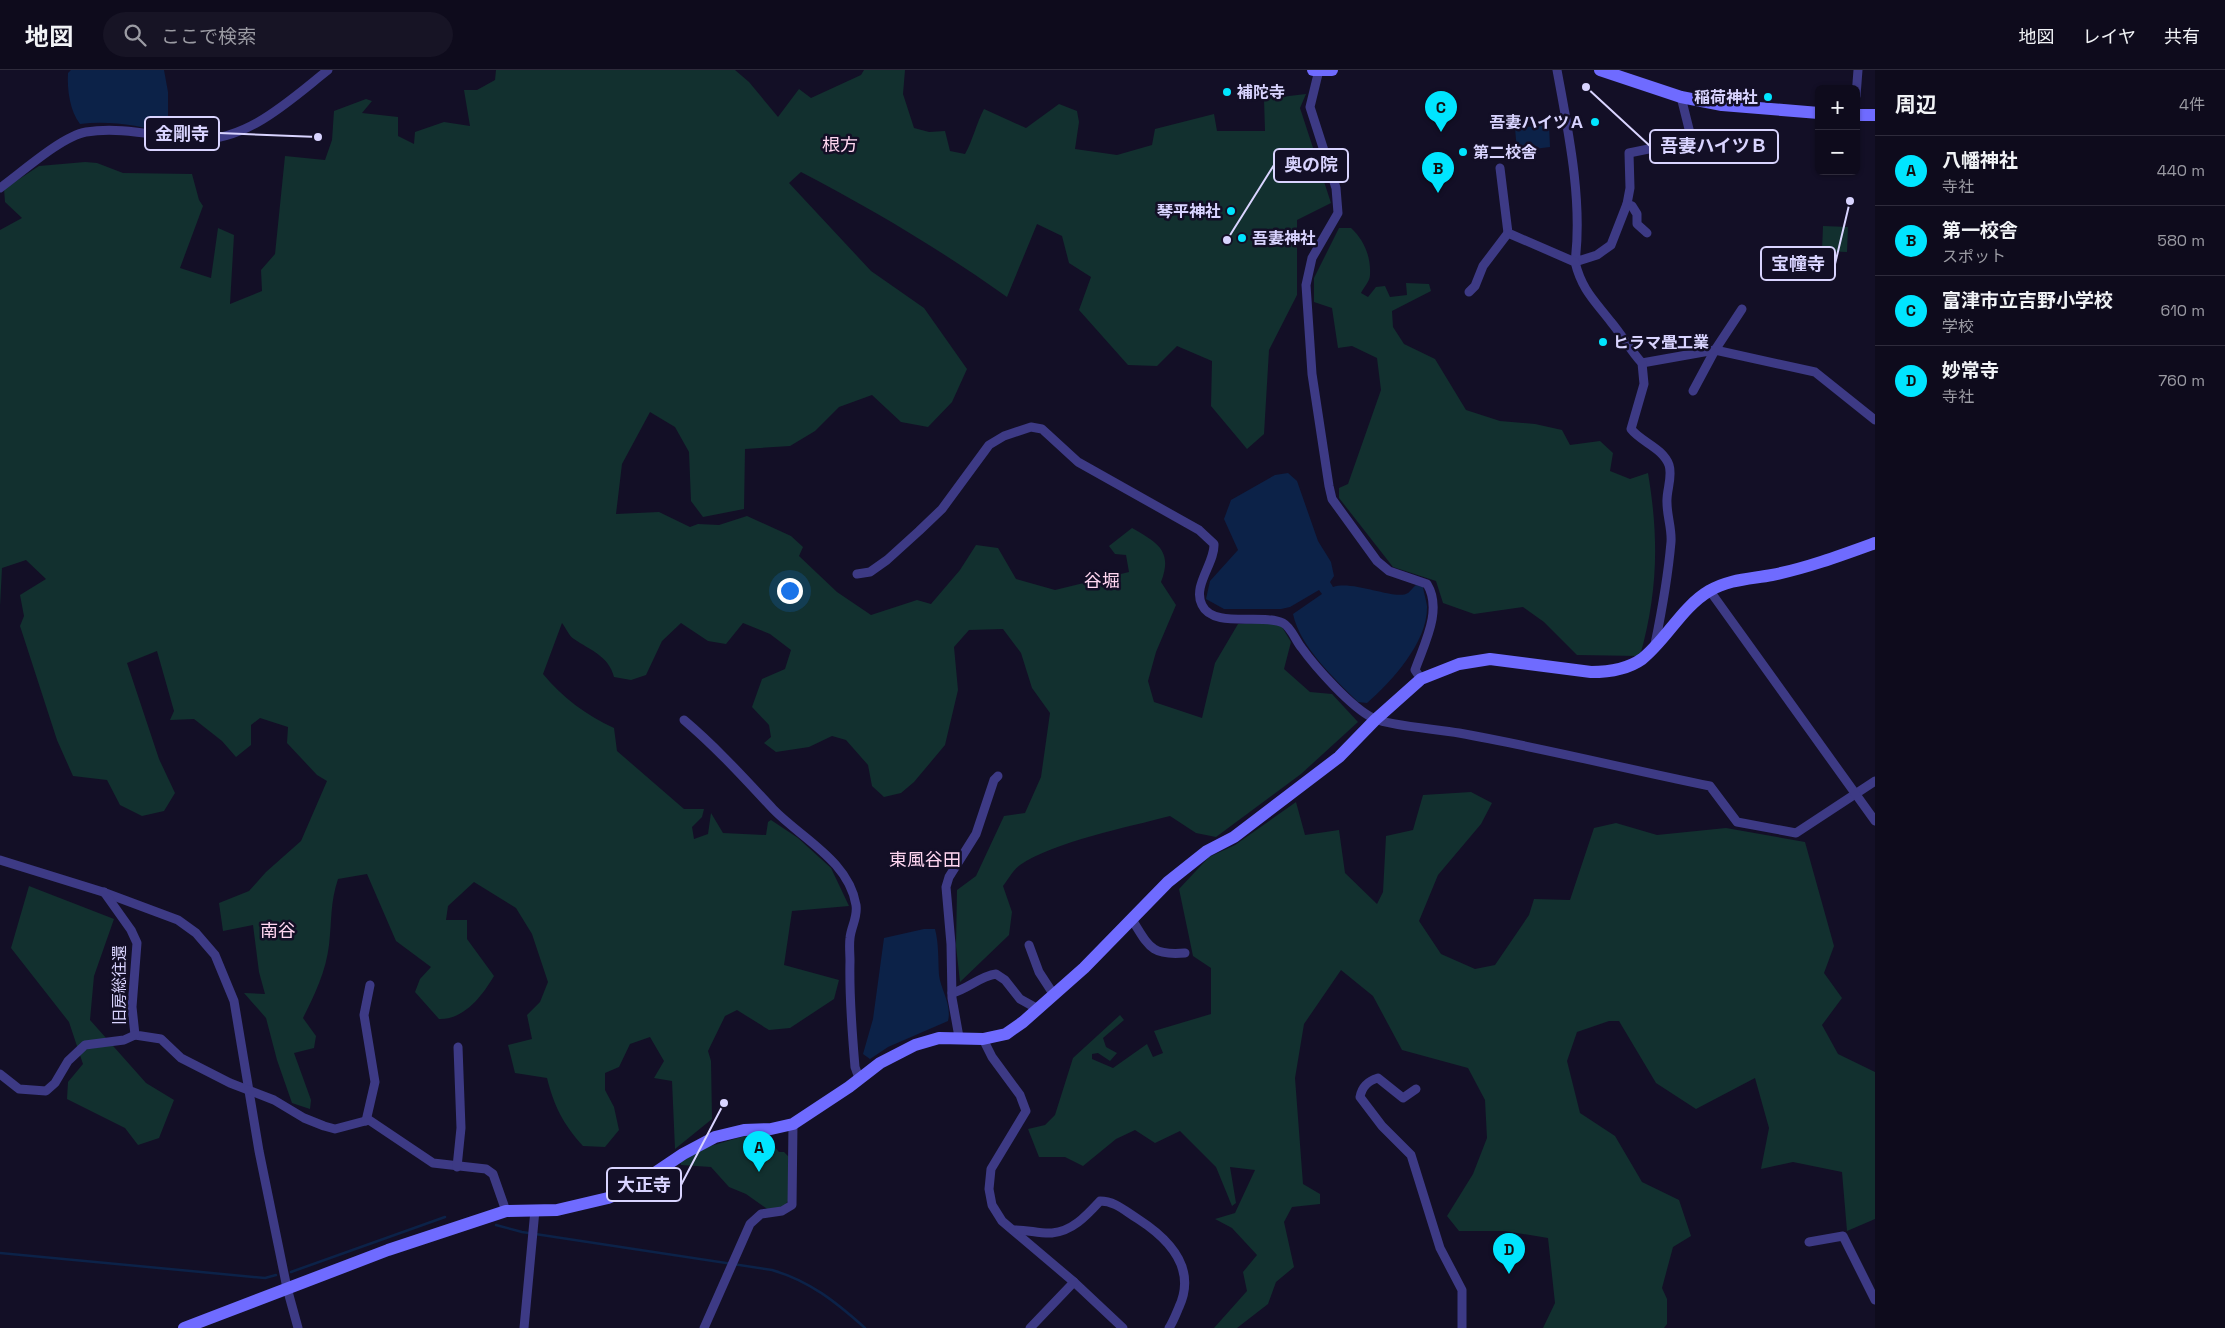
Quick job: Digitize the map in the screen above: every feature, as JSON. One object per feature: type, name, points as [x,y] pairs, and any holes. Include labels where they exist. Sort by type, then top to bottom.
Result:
[{"type":"street","points":[[0,188],[59,143],[85,132],[144,132],[207,139],[228,135],[267,116],[328,70]]},
{"type":"street","points":[[1313,70],[1332,70]]},
{"type":"street","points":[[1319,70],[1310,108],[1336,188],[1338,213],[1312,258],[1306,285],[1312,374],[1329,486],[1332,499],[1377,561],[1389,571],[1428,584],[1431,590],[1434,614],[1415,670],[1421,679]]},
{"type":"street","points":[[1557,70],[1573,160],[1578,246],[1575,262],[1583,286],[1592,301],[1611,321],[1642,363],[1644,384],[1631,428],[1637,436],[1651,444],[1666,459],[1669,466],[1670,475],[1666,504],[1671,541],[1666,591],[1655,644]]},
{"type":"street","points":[[1600,70],[1681,96],[1722,105],[1815,113]]},
{"type":"street","points":[[1857,85],[1858,70]]},
{"type":"street","points":[[1508,233],[1575,262],[1597,255],[1611,245],[1627,204],[1630,188],[1629,153],[1668,145],[1690,133],[1681,96]]},
{"type":"street","points":[[1860,114],[1875,115]]},
{"type":"street","points":[[1469,292],[1475,286],[1483,266],[1508,233],[1500,168]]},
{"type":"street","points":[[1627,204],[1632,206],[1637,214],[1637,224],[1647,233]]},
{"type":"street","points":[[1693,391],[1715,350],[1742,309]]},
{"type":"street","points":[[1642,363],[1715,350],[1815,372],[1875,420]]},
{"type":"street","points":[[857,574],[870,572],[942,509],[989,445],[1004,436],[1031,427],[1042,429],[1078,462],[1199,530],[1214,544],[1214,553],[1203,578],[1200,598],[1202,607],[1214,616],[1228,619],[1264,618],[1285,624],[1302,649],[1357,709],[1375,720],[1459,733],[1710,786],[1737,822],[1796,833],[1875,781]]},
{"type":"street","points":[[184,1328],[412,1242],[506,1211],[557,1210],[608,1198],[634,1187],[683,1154],[715,1137],[744,1130],[771,1129],[793,1124],[880,1063],[915,1045],[939,1038],[983,1039],[1006,1034],[1038,1009],[1084,968],[1168,882],[1207,851],[1234,837],[1338,757],[1375,720],[1421,679],[1459,664],[1490,659],[1554,668],[1607,672],[1624,667],[1642,659],[1688,608],[1710,590],[1734,581],[1773,575],[1875,543]]},
{"type":"street","points":[[1710,590],[1875,821]]},
{"type":"street","points":[[684,720],[735,766],[774,810],[820,849],[837,867],[850,888],[856,905],[855,921],[850,938],[848,990],[855,1068],[859,1078]]},
{"type":"street","points":[[959,1037],[952,993],[951,944],[946,887],[949,877],[976,834],[994,780],[998,776]]},
{"type":"street","points":[[0,860],[104,892],[178,920],[196,933],[215,955],[234,1001],[248,1091],[287,1288],[298,1328]]},
{"type":"street","name":"旧房総往還","points":[[104,892],[131,930],[137,943],[132,1007],[134,1035],[161,1039],[181,1058],[248,1091],[274,1100],[304,1118],[324,1126],[335,1128],[366,1121]]},
{"type":"street","points":[[1131,918],[1149,946],[1156,952],[1166,954],[1186,953]]},
{"type":"street","points":[[1029,945],[1039,972],[1054,995]]},
{"type":"street","points":[[952,993],[996,974],[1005,980],[1020,999],[1038,1009]]},
{"type":"street","points":[[370,985],[364,1016],[374,1082],[366,1121],[376,1123],[433,1163],[486,1169],[493,1174],[506,1211]]},
{"type":"street","points":[[0,1074],[19,1089],[46,1091],[55,1083],[68,1061],[85,1045],[124,1040],[134,1035]]},
{"type":"street","points":[[983,1039],[992,1057],[1020,1095],[1026,1111],[991,1169],[989,1189],[992,1205],[1002,1221],[1074,1282],[1123,1328]]},
{"type":"street","points":[[457,1167],[461,1128],[458,1047]]},
{"type":"street","points":[[1416,1089],[1403,1098],[1378,1078],[1370,1080],[1363,1086],[1360,1097],[1382,1126],[1411,1155],[1440,1248],[1462,1290],[1462,1328]]},
{"type":"street","points":[[704,1328],[750,1224],[761,1214],[782,1211],[792,1205],[793,1124]]},
{"type":"street","points":[[1012,1230],[1027,1229],[1051,1233],[1069,1228],[1087,1216],[1100,1200],[1111,1201],[1149,1226],[1173,1248],[1180,1259],[1185,1272],[1182,1300],[1169,1328]]},
{"type":"street","points":[[524,1328],[532,1226],[535,1210]]},
{"type":"street","points":[[1808,1242],[1843,1236],[1875,1300]]},
{"type":"street","points":[[1030,1328],[1074,1282]]},
{"type":"green space","points":[[496,70],[735,70],[749,82],[778,117],[799,89],[811,98],[861,75],[864,70],[905,70],[903,94],[914,128],[929,132],[945,131],[950,151],[965,154],[984,109],[1026,128],[1059,104],[1077,111],[1079,122],[1075,149],[1117,155],[1152,145],[1155,129],[1214,114],[1217,131],[1265,131],[1264,99],[1306,94],[1300,108],[1331,203],[1297,220],[1297,295],[1269,350],[1264,434],[1247,449],[1211,406],[1212,361],[1177,346],[1157,366],[1128,365],[1079,310],[1091,277],[1069,263],[1062,236],[1037,224],[1007,297],[906,231],[801,172],[789,183],[871,271],[924,308],[967,369],[952,402],[928,427],[901,422],[872,395],[839,407],[815,431],[790,446],[745,449],[744,509],[703,517],[691,501],[689,452],[675,427],[650,412],[622,464],[616,514],[659,512],[690,527],[698,524],[719,525],[747,516],[791,536],[803,547],[799,556],[837,592],[871,615],[917,600],[931,604],[960,570],[976,545],[998,548],[1016,579],[1055,590],[1129,572],[1126,555],[1115,554],[1109,546],[1132,528],[1149,538],[1161,549],[1165,563],[1161,582],[1176,605],[1156,652],[1148,681],[1154,702],[1202,718],[1215,663],[1238,624],[1279,622],[1291,642],[1284,669],[1310,692],[1332,694],[1358,722],[1301,774],[1216,837],[1196,833],[1170,816],[1071,842],[1034,857],[1020,865],[1003,886],[1012,912],[1009,935],[960,982],[956,946],[957,890],[976,876],[1004,816],[1025,813],[1041,777],[1050,713],[1032,688],[1021,653],[1003,629],[969,630],[954,647],[958,690],[945,745],[914,782],[901,793],[884,797],[872,786],[868,765],[846,740],[832,736],[809,747],[776,752],[764,743],[771,737],[769,725],[752,707],[762,679],[785,669],[791,650],[770,634],[743,623],[726,644],[708,641],[681,623],[662,641],[646,675],[631,680],[614,677],[608,664],[592,650],[572,638],[562,623],[543,674],[576,705],[614,728],[617,751],[684,809],[704,809],[702,817],[692,827],[694,839],[708,834],[711,813],[723,833],[766,835],[768,822],[771,820],[798,838],[831,868],[849,906],[792,911],[784,965],[839,980],[834,999],[790,1028],[769,1030],[737,1010],[725,1016],[708,1051],[711,1061],[712,1119],[675,1149],[672,1081],[654,1078],[664,1061],[650,1037],[630,1044],[619,1067],[605,1073],[605,1090],[614,1107],[619,1130],[605,1147],[583,1146],[576,1138],[560,1114],[547,1078],[515,1073],[508,1045],[532,1039],[527,1015],[540,1002],[548,982],[532,934],[516,908],[474,882],[448,906],[446,920],[467,920],[467,939],[494,976],[478,999],[464,1011],[456,1016],[439,1019],[415,992],[420,979],[431,967],[396,941],[367,874],[338,879],[332,904],[329,945],[323,973],[303,1018],[316,1036],[314,1048],[294,1053],[311,1100],[310,1109],[292,1103],[277,1060],[266,1018],[244,993],[265,994],[259,972],[253,925],[223,931],[219,903],[249,891],[266,872],[301,841],[327,781],[317,775],[287,743],[288,727],[260,718],[251,725],[251,745],[236,757],[222,741],[194,719],[170,720],[174,711],[157,651],[127,663],[159,759],[175,793],[164,811],[142,816],[120,805],[107,780],[73,776],[57,740],[20,626],[24,616],[20,595],[46,579],[26,560],[2,568],[0,606],[0,230],[22,218],[5,202],[4,189],[39,166],[85,162],[97,163],[123,173],[192,174],[199,200],[203,206],[180,268],[211,278],[218,228],[234,235],[230,304],[262,291],[261,270],[275,254],[285,156],[325,160],[332,140],[334,111],[366,99],[372,101],[362,113],[398,117],[398,136],[414,144],[415,132],[444,122],[470,126],[464,90],[477,90],[495,80]]},
{"type":"green space","points":[[1823,226],[1848,227],[1847,252],[1822,251]]},
{"type":"green space","points":[[1339,228],[1351,228],[1360,238],[1368,255],[1370,277],[1361,293],[1368,297],[1376,287],[1385,286],[1390,297],[1407,295],[1406,283],[1429,284],[1431,291],[1392,311],[1393,327],[1404,344],[1435,359],[1466,410],[1500,421],[1535,424],[1562,430],[1570,445],[1600,441],[1613,453],[1610,471],[1630,479],[1648,473],[1654,520],[1655,565],[1650,610],[1640,656],[1577,655],[1544,622],[1523,607],[1474,614],[1443,603],[1436,581],[1393,567],[1339,498],[1339,488],[1348,484],[1381,390],[1377,358],[1352,346],[1338,348],[1332,308],[1314,302],[1314,278]]},
{"type":"green space","points":[[1471,792],[1492,803],[1481,824],[1438,875],[1419,921],[1441,954],[1475,969],[1495,965],[1529,915],[1534,899],[1570,900],[1594,828],[1616,823],[1657,835],[1726,828],[1805,842],[1834,946],[1824,973],[1842,998],[1822,1025],[1838,1054],[1875,1072],[1875,1219],[1847,1231],[1842,1172],[1793,1162],[1761,1169],[1769,1128],[1755,1078],[1696,1109],[1656,1083],[1619,1021],[1609,1021],[1577,1032],[1567,1061],[1580,1113],[1615,1136],[1642,1182],[1679,1200],[1691,1236],[1673,1247],[1662,1288],[1667,1299],[1667,1324],[1664,1328],[1543,1328],[1555,1303],[1548,1238],[1505,1231],[1459,1231],[1447,1216],[1473,1174],[1487,1138],[1485,1100],[1468,1068],[1402,1050],[1373,996],[1341,970],[1304,1024],[1295,1078],[1303,1184],[1320,1194],[1320,1204],[1292,1207],[1284,1222],[1294,1267],[1276,1282],[1268,1304],[1237,1328],[1214,1328],[1247,1291],[1243,1272],[1257,1255],[1232,1228],[1215,1219],[1235,1213],[1255,1170],[1230,1167],[1236,1203],[1232,1206],[1216,1167],[1180,1131],[1155,1143],[1135,1130],[1116,1139],[1083,1166],[1065,1157],[1039,1157],[1028,1129],[1045,1125],[1055,1115],[1073,1058],[1120,1015],[1124,1020],[1103,1038],[1106,1047],[1117,1053],[1110,1061],[1098,1053],[1092,1054],[1092,1059],[1113,1068],[1147,1044],[1153,1057],[1163,1053],[1154,1031],[1211,1014],[1211,968],[1193,956],[1179,889],[1209,857],[1235,845],[1296,802],[1305,835],[1339,830],[1345,873],[1377,904],[1383,892],[1386,836],[1413,830],[1423,795]]},
{"type":"green space","points":[[29,886],[114,919],[94,976],[90,1020],[146,1083],[174,1100],[159,1138],[138,1145],[125,1128],[67,1099],[68,1082],[83,1064],[69,1022],[11,948]]},
{"type":"green space","points":[[748,1135],[765,1135],[779,1152],[784,1152],[791,1159],[788,1201],[783,1208],[770,1211],[746,1194],[729,1187],[711,1167],[681,1165],[680,1161],[690,1152]]},
{"type":"water","points":[[71,70],[164,70],[168,92],[168,133],[125,124],[80,124],[74,113],[69,93],[68,73]]},
{"type":"water","points":[[1549,125],[1550,147],[1517,151],[1515,128]]},
{"type":"water","points":[[1288,473],[1297,481],[1318,541],[1331,562],[1334,576],[1330,582],[1333,587],[1352,586],[1402,595],[1409,592],[1416,585],[1423,587],[1427,606],[1426,620],[1422,633],[1407,660],[1387,684],[1367,703],[1358,702],[1329,673],[1311,650],[1297,626],[1293,614],[1322,594],[1319,590],[1290,607],[1281,609],[1224,609],[1206,599],[1210,581],[1238,550],[1224,519],[1231,500],[1275,475]]},
{"type":"water","points":[[924,929],[935,929],[940,981],[949,1009],[948,1021],[888,1047],[870,1059],[863,1054],[873,1019],[884,938]]},
{"type":"waterway","points":[[291,1272],[445,1217]]},
{"type":"waterway","points":[[496,1225],[522,1232],[772,1270],[798,1280],[822,1293],[865,1328]]},
{"type":"waterway","points":[[0,1253],[265,1278],[276,1275]]},
{"type":"place","name":"吾妻ハイツＢ","points":[[1586,87]]},
{"type":"place","name":"補陀寺","points":[[1227,92]]},
{"type":"place","name":"稲荷神社","points":[[1768,97]]},
{"type":"place","name":"吾妻ハイツＡ","points":[[1595,122]]},
{"type":"place","name":"富津市立吉野小学校","points":[[1441,132]]},
{"type":"place","name":"金剛寺","points":[[318,137]]},
{"type":"place","name":"第二校舎","points":[[1463,152]]},
{"type":"place","name":"第一校舎","points":[[1438,193]]},
{"type":"place","name":"宝幢寺","points":[[1850,201]]},
{"type":"place","name":"琴平神社","points":[[1231,211]]},
{"type":"place","name":"吾妻神社","points":[[1242,238]]},
{"type":"place","name":"奥の院","points":[[1227,240]]},
{"type":"place","name":"ヒラマ畳工業","points":[[1603,342]]},
{"type":"place","name":"大正寺","points":[[724,1103]]},
{"type":"place","name":"八幡神社","points":[[759,1172]]},
{"type":"place","name":"妙常寺","points":[[1509,1274]]},
{"type":"district","name":"根方","points":[[840,144]]},
{"type":"district","name":"谷堀","points":[[1102,580]]},
{"type":"district","name":"東風谷田","points":[[925,859]]},
{"type":"district","name":"南谷","points":[[278,930]]}]
